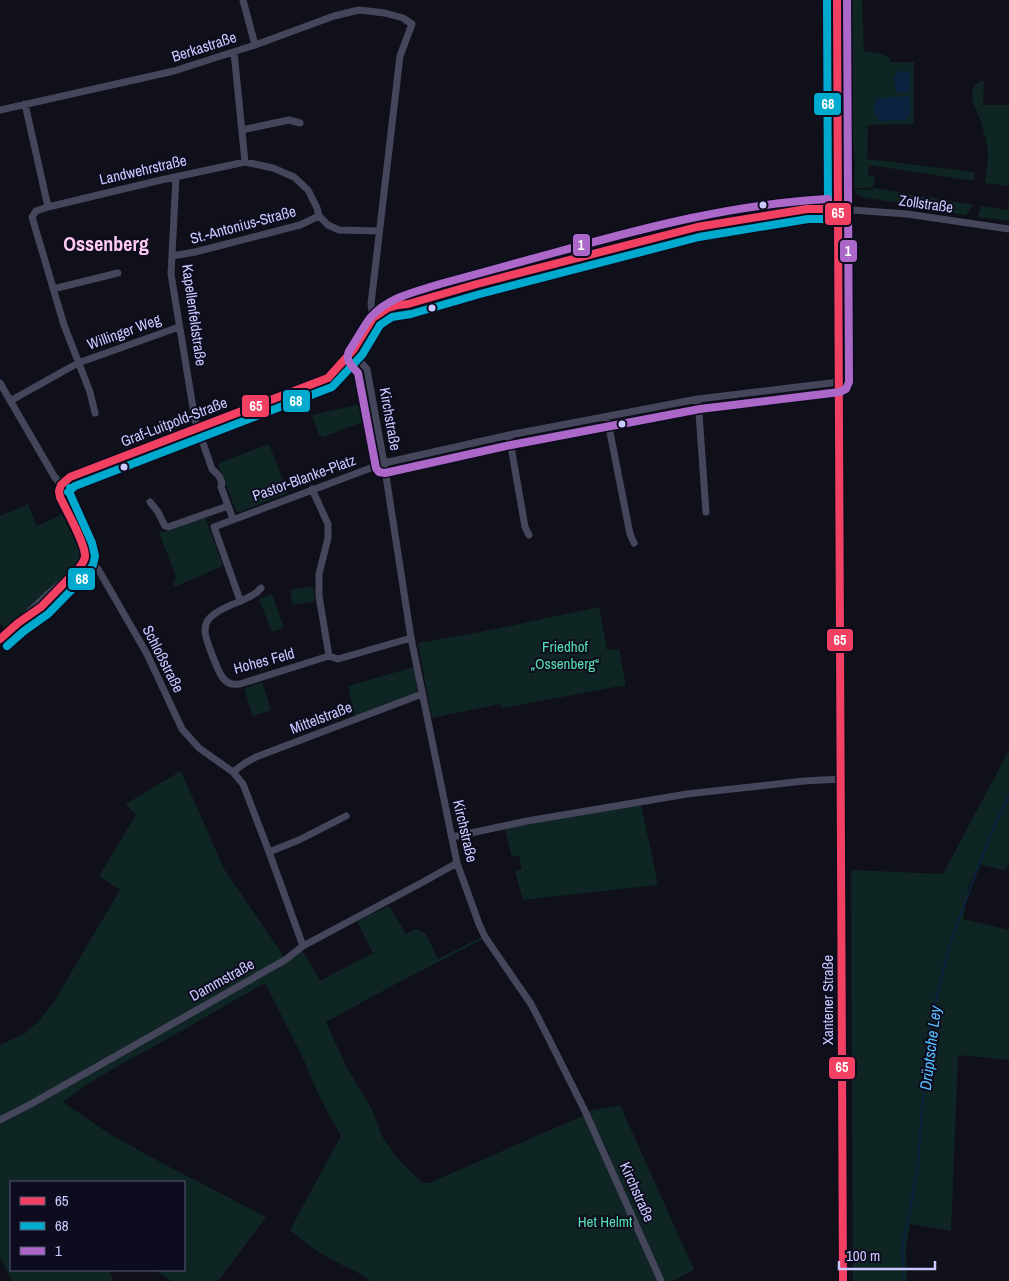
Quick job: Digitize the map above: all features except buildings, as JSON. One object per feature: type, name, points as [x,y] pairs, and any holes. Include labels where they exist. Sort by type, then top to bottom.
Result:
[{"type":"main road","name":"Xantener Straße","points":[[837,0],[842,1281]]},
{"type":"street","points":[[243,0],[255,45]]},
{"type":"street","name":"Berkastraße","points":[[0,110],[174,71],[255,45],[334,16],[359,10],[385,13],[403,18],[412,24],[400,56],[379,231]]},
{"type":"street","points":[[234,52],[245,162]]},
{"type":"street","points":[[24,104],[48,207]]},
{"type":"street","points":[[242,130],[289,120],[300,123]]},
{"type":"street","name":"Landwehrstraße","points":[[54,289],[32,217],[36,211],[48,207],[245,162],[273,168],[294,177],[308,190],[319,216]]},
{"type":"street","name":"Kapellenfeldstraße","points":[[176,177],[171,274],[195,420],[198,427]]},
{"type":"street","name":"Graf-Luitpold-Straße","points":[[61,485],[70,477],[328,378],[341,371],[376,320],[388,308],[398,304],[408,304],[477,284],[697,227],[765,214],[808,209],[838,209]]},
{"type":"street","name":"Zollstraße","points":[[838,209],[907,214],[1009,229]]},
{"type":"street","points":[[319,216],[328,225],[340,230],[379,231],[370,304],[376,320]]},
{"type":"street","name":"St.-Antonius-Straße","points":[[172,256],[195,252],[300,225],[319,216]]},
{"type":"street","points":[[78,363],[64,325],[54,289],[118,273]]},
{"type":"street","name":"Willinger Weg","points":[[10,401],[78,363],[179,327]]},
{"type":"street","name":"Kirchstraße","points":[[354,354],[367,369],[384,463],[411,638],[457,862],[485,937],[531,1004],[548,1037],[585,1111],[661,1281]]},
{"type":"street","name":"Willinger Weg","points":[[78,363],[96,413]]},
{"type":"street","name":"Pastor-Blanke-Platz","points":[[240,600],[214,527],[312,489],[384,463],[509,434],[698,399],[839,382]]},
{"type":"street","points":[[0,383],[61,485],[60,497],[84,551],[84,560],[79,568],[0,639]]},
{"type":"street","points":[[698,399],[706,512]]},
{"type":"street","points":[[607,417],[630,534],[634,542]]},
{"type":"street","points":[[198,427],[212,469],[219,476],[222,483],[221,487],[233,519]]},
{"type":"street","points":[[509,434],[525,527],[529,535]]},
{"type":"street","points":[[312,489],[328,524],[328,538],[319,574],[320,596],[329,656]]},
{"type":"street","points":[[150,502],[165,526],[168,527],[228,506]]},
{"type":"street","name":"Schloßstraße","points":[[84,560],[93,564],[102,576],[147,654],[182,729],[199,748],[233,772],[242,784],[303,946]]},
{"type":"street","name":"Hohes Feld","points":[[261,588],[257,593],[240,600],[212,616],[205,626],[205,633],[219,671],[223,679],[232,685],[329,656],[338,659],[411,638]]},
{"type":"street","name":"Mittelstraße","points":[[233,772],[256,756],[422,694]]},
{"type":"street","points":[[452,837],[527,821],[696,793],[804,781],[841,779]]},
{"type":"street","points":[[269,852],[346,816]]},
{"type":"street","name":"Dammstraße","points":[[0,1120],[286,960],[303,946],[457,862]]},
{"type":"green space","points":[[845,0],[862,0],[864,51],[883,54],[889,58],[890,62],[914,62],[914,124],[868,125],[867,159],[975,172],[974,181],[869,165],[868,176],[875,177],[874,186],[854,188],[855,160],[847,93]]},
{"type":"green space","points":[[981,81],[984,81],[983,105],[1009,105],[1009,186],[985,183],[988,148],[972,96],[973,88]]},
{"type":"green space","points":[[845,94],[853,158],[847,157],[844,138],[843,100]]},
{"type":"green space","points":[[874,188],[973,205],[966,215],[863,197],[857,194],[854,189],[869,190]]},
{"type":"green space","points":[[1009,191],[1009,221],[978,217],[981,206],[1008,210]]},
{"type":"green space","points":[[367,403],[370,419],[323,437],[319,435],[312,416]]},
{"type":"green space","points":[[269,444],[288,493],[240,512],[236,511],[218,464]]},
{"type":"green space","points":[[28,504],[37,526],[62,514],[79,549],[80,558],[75,567],[4,629],[0,621],[0,516]]},
{"type":"green space","points":[[205,517],[223,566],[174,587],[173,584],[176,577],[159,532],[164,532]]},
{"type":"green space","points":[[313,586],[315,601],[293,605],[290,590]]},
{"type":"green space","points":[[272,594],[284,628],[272,632],[259,599]]},
{"type":"green space","name":"Friedhof „Ossenberg“","points":[[599,607],[607,650],[619,649],[626,685],[502,708],[500,704],[432,718],[418,643],[481,632]]},
{"type":"green space","points":[[414,667],[418,693],[355,717],[348,686]]},
{"type":"green space","points":[[262,682],[271,710],[253,716],[244,688]]},
{"type":"green space","points":[[1009,750],[1009,863],[1005,871],[979,864],[969,885],[963,919],[1009,930],[1009,1060],[958,1055],[951,1231],[910,1224],[906,1249],[907,1281],[853,1281],[851,870],[943,874]]},
{"type":"green space","points":[[181,771],[224,869],[285,958],[0,1118],[0,1045],[24,1034],[38,1022],[53,1003],[120,890],[99,876],[136,815],[126,804]]},
{"type":"green space","points":[[641,804],[658,885],[523,900],[515,871],[522,869],[519,855],[512,857],[505,829]]},
{"type":"green space","name":"Het Helmt","points":[[389,906],[406,934],[416,929],[426,934],[438,959],[482,937],[483,939],[326,1022],[346,1066],[372,1110],[382,1136],[397,1158],[422,1183],[429,1183],[585,1115],[606,1159],[610,1156],[588,1111],[620,1105],[694,1270],[672,1281],[370,1281],[315,1250],[290,1230],[341,1136],[320,1098],[303,1058],[265,983],[100,1077],[63,1102],[108,1133],[266,1217],[218,1281],[172,1281],[156,1271],[185,1271],[185,1181],[10,1181],[10,1271],[109,1271],[113,1281],[12,1281],[0,1256],[0,1120],[302,950],[320,981],[373,953],[357,921]]},
{"type":"water","points":[[902,71],[910,73],[910,89],[908,93],[896,91],[895,75]]},
{"type":"water","points":[[909,96],[909,116],[905,120],[881,121],[876,117],[875,107],[878,98]]},
{"type":"waterway","name":"Drüptsche Ley","points":[[904,1281],[902,1246],[918,1164],[926,1052],[932,1016],[949,947],[958,921],[994,826],[1009,796]]},
{"type":"transit line","name":"68","points":[[827,0],[828,209]]},
{"type":"transit line","name":"65","points":[[837,0],[843,1281]]},
{"type":"transit line","name":"1","points":[[828,199],[759,206],[691,218],[440,284],[393,300],[370,318],[348,355],[350,363],[358,373],[376,468],[379,472],[385,473],[511,445],[700,409],[840,392],[846,389],[849,382],[847,0]]},
{"type":"transit line","name":"65","points":[[61,485],[70,477],[328,378],[354,349],[373,318],[388,308],[697,227],[807,209],[838,209]]},
{"type":"transit line","name":"68","points":[[68,492],[75,486],[332,387],[362,355],[380,325],[392,317],[411,314],[699,237],[808,219],[838,219]]},
{"type":"transit line","name":"65","points":[[0,639],[18,623],[41,607],[79,568],[84,560],[82,544],[60,497],[61,485]]},
{"type":"transit line","name":"68","points":[[7,646],[48,614],[86,575],[93,565],[95,556],[92,543],[70,494],[70,488]]},
{"type":"district","name":"Ossenberg","points":[[106,244]]}]
